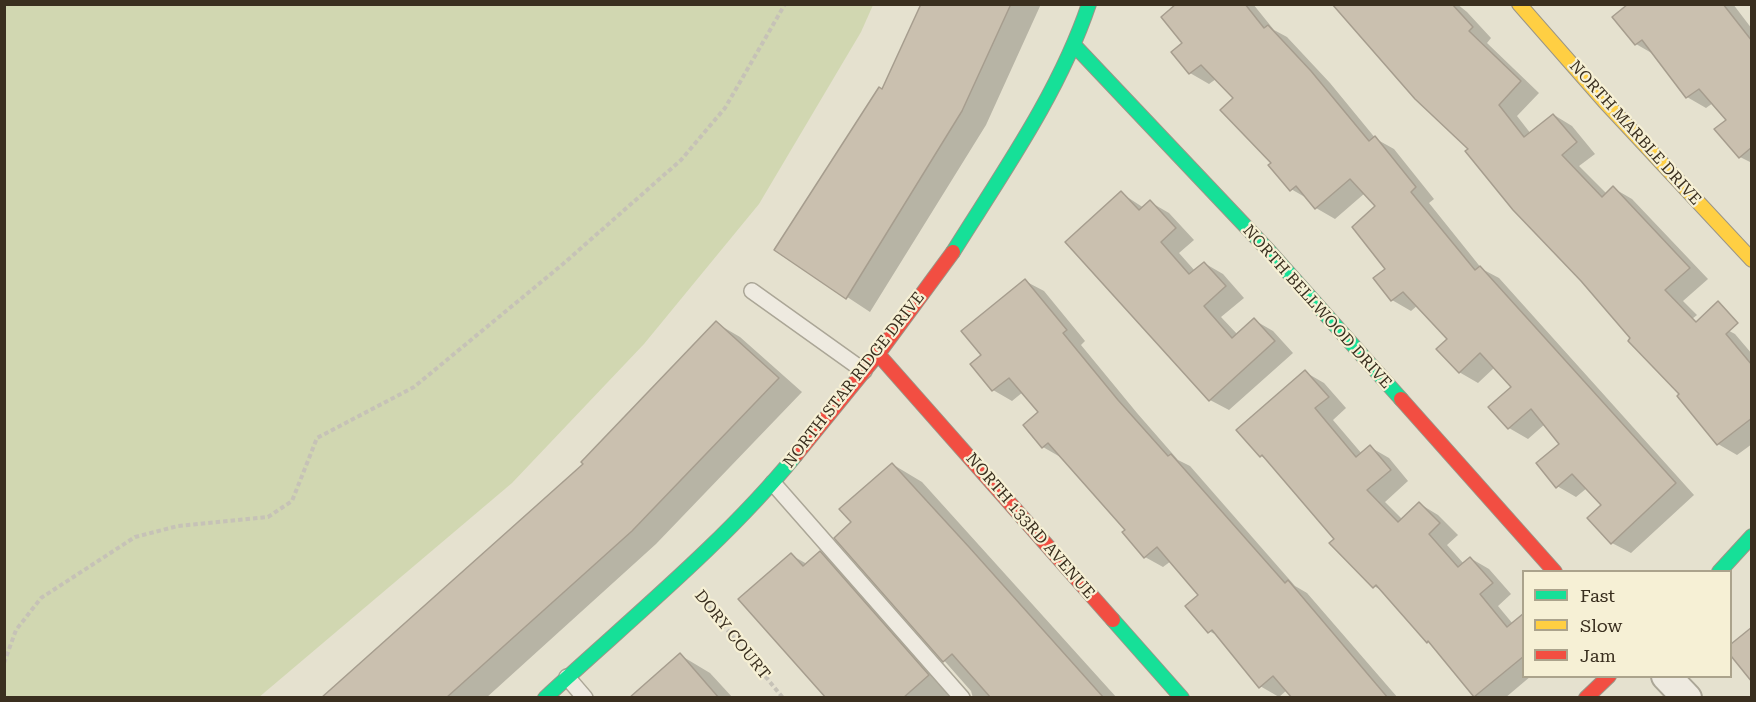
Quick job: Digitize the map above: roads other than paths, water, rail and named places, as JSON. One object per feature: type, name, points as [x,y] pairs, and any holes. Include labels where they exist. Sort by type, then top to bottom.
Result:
[{"type":"street","name":"NORTH STAR RIDGE DRIVE","points":[[545,698],[681,573],[773,483],[878,354],[951,255],[1026,135],[1075,46],[1089,4]]},
{"type":"street","name":"NORTH MARBLE DRIVE","points":[[1519,4],[1604,101],[1752,260]]},
{"type":"street","name":"NORTH BELLWOOD DRIVE","points":[[1075,46],[1269,251],[1553,570]]},
{"type":"street","name":"NORTH 133RD AVENUE","points":[[878,354],[1182,698]]},
{"type":"street","points":[[1721,570],[1752,536]]},
{"type":"street","points":[[1586,698],[1607,678]]},
{"type":"street","points":[[1668,678],[1687,698]]},
{"type":"lane","points":[[752,291],[864,371]]},
{"type":"lane","points":[[773,483],[962,698]]},
{"type":"lane","points":[[567,677],[585,698]]}]
